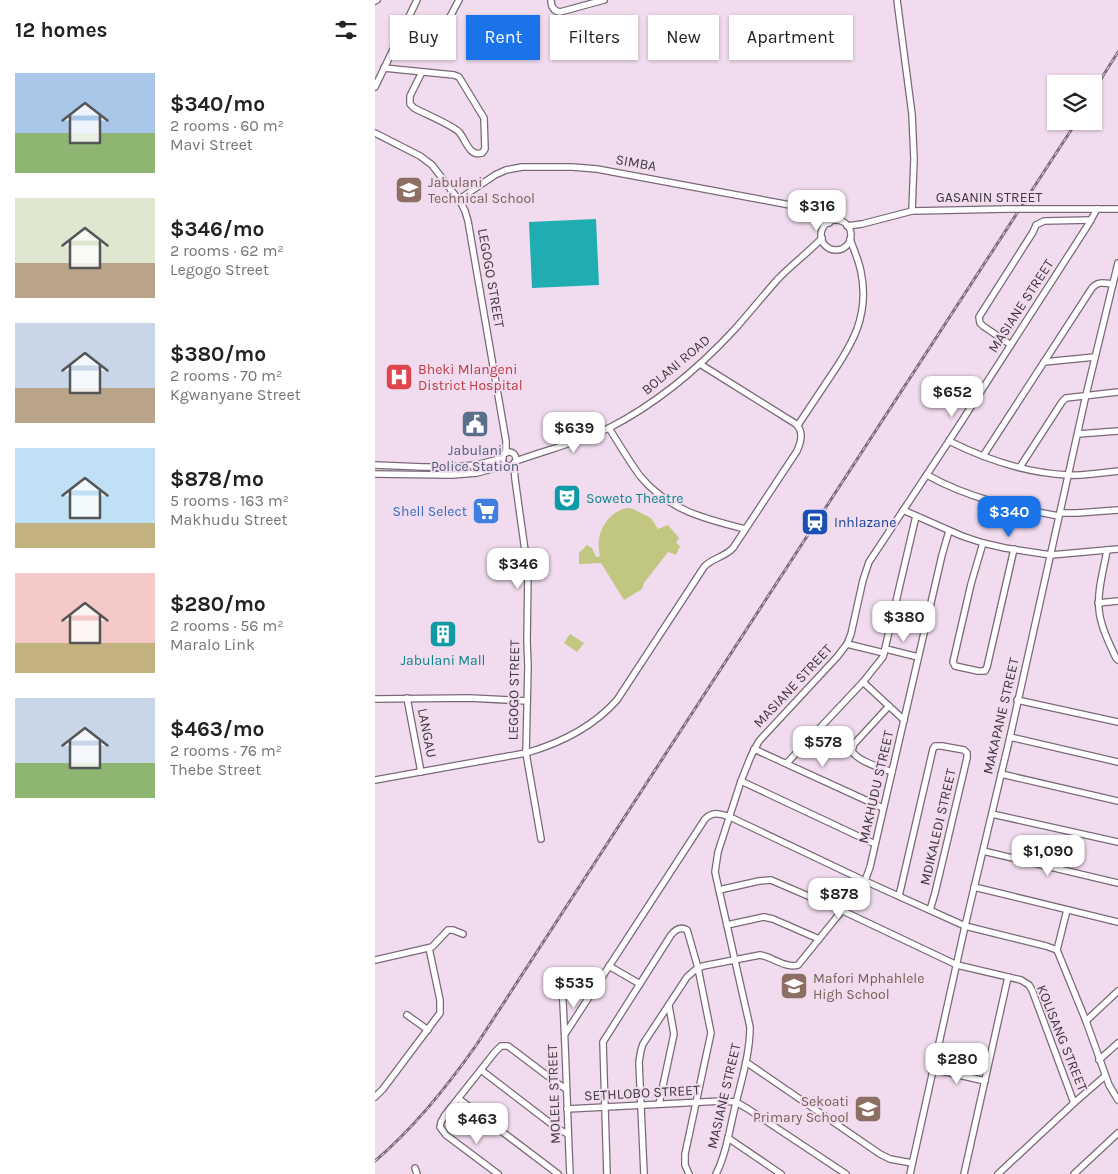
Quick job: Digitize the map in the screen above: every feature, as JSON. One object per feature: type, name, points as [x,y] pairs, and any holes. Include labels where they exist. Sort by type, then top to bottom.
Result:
[{"type":"street","points":[[410,15],[417,0]]},
{"type":"street","points":[[451,15],[459,0]]},
{"type":"street","points":[[551,3],[555,11],[561,12],[585,3],[604,0]]},
{"type":"street","points":[[897,0],[912,114],[914,159],[912,211]]},
{"type":"street","points":[[375,87],[390,55]]},
{"type":"street","points":[[384,68],[454,75],[459,78],[485,118],[485,149],[482,153],[472,152],[456,130],[412,107],[410,96],[423,72]]},
{"type":"street","name":"LEGOGO STREET","points":[[375,133],[420,156],[432,165],[458,200],[465,211],[468,221],[506,441],[515,479],[528,572],[526,753],[541,839]]},
{"type":"street","name":"SIMBA","points":[[458,200],[505,170],[522,167],[584,167],[791,205],[802,209],[812,218]]},
{"type":"street","name":"MASIANE STREET","points":[[716,1174],[728,1138],[749,1043],[750,1027],[715,872],[716,862],[741,781],[754,749],[847,644],[869,562],[949,441],[1097,209]]},
{"type":"street","name":"GASANIN STREET","points":[[847,226],[912,211],[1118,209]]},
{"type":"street","points":[[812,218],[818,222],[829,223]]},
{"type":"street","points":[[812,218],[825,246],[834,250],[844,248],[856,226],[861,224]]},
{"type":"street","points":[[1011,345],[983,326],[980,323],[979,317],[1036,225],[1044,221],[1091,220]]},
{"type":"street","points":[[798,425],[842,360],[856,335],[861,314],[863,292],[861,272],[847,226],[839,221],[829,223],[824,227],[821,236]]},
{"type":"street","name":"BOLANI ROAD","points":[[375,465],[450,467],[476,465],[531,456],[569,444],[609,428],[655,401],[700,364],[736,327],[777,280],[810,251],[821,236]]},
{"type":"street","name":"BOLANI ROAD","points":[[810,251],[825,246]]},
{"type":"street","points":[[844,248],[857,256]]},
{"type":"street","name":"MAKAPANE STREET","points":[[910,1174],[1086,395],[1118,263]]},
{"type":"street","points":[[983,456],[1094,285],[1099,282],[1113,284]]},
{"type":"street","points":[[1044,362],[1095,357]]},
{"type":"street","points":[[375,780],[526,753],[545,747],[583,730],[609,709],[624,691],[704,567],[731,550],[797,451],[801,437],[801,430],[798,425],[700,364]]},
{"type":"street","points":[[1020,467],[1064,400],[1069,397],[1118,392]]},
{"type":"street","points":[[609,428],[640,476],[662,497],[702,518],[745,529]]},
{"type":"street","points":[[1078,434],[1118,431]]},
{"type":"street","points":[[949,441],[983,456],[1020,467],[1069,476],[1118,471]]},
{"type":"street","name":"BOLANI ROAD","points":[[375,474],[452,475],[477,473],[510,459]]},
{"type":"street","points":[[927,474],[957,490],[1015,508],[1060,514],[1118,510]]},
{"type":"street","points":[[903,510],[949,531],[983,543],[1014,550],[1051,555],[1118,549]]},
{"type":"street","points":[[787,763],[880,662],[885,651],[916,516]]},
{"type":"street","name":"MAKHUDU STREET","points":[[735,960],[760,955],[790,966],[800,963],[865,881],[870,867],[949,531]]},
{"type":"street","points":[[983,543],[971,584],[953,662],[955,666],[985,671],[1014,550]]},
{"type":"street","points":[[1107,550],[1098,603],[1100,618],[1118,660]]},
{"type":"street","points":[[1098,603],[1118,601]]},
{"type":"street","points":[[847,644],[918,657]]},
{"type":"street","points":[[863,682],[905,720]]},
{"type":"street","name":"LANGAU","points":[[407,698],[421,772]]},
{"type":"street","points":[[375,699],[469,698],[527,700]]},
{"type":"street","points":[[1017,700],[1118,722]]},
{"type":"street","points":[[889,706],[854,744],[852,751],[858,758],[892,772]]},
{"type":"street","points":[[1010,737],[1118,762]]},
{"type":"street","name":"MDIKALEDI STREET","points":[[899,896],[934,747],[942,746],[964,750],[967,753],[967,758],[930,910]]},
{"type":"street","points":[[754,749],[883,808]]},
{"type":"street","points":[[1001,774],[1118,801]]},
{"type":"street","points":[[741,781],[875,844]]},
{"type":"street","name":"MOLELE STREET","points":[[570,1174],[565,1034],[705,819],[715,813],[730,817]]},
{"type":"street","points":[[991,814],[1118,842]]},
{"type":"street","points":[[730,817],[965,926],[1057,950]]},
{"type":"street","points":[[983,851],[1118,883]]},
{"type":"street","name":"KOLISANG STREET","points":[[719,890],[771,880],[957,964],[1026,982],[1032,990],[1074,1102]]},
{"type":"street","points":[[975,888],[1118,922]]},
{"type":"street","points":[[1067,910],[1057,950],[1086,1021],[1105,1076],[1118,1098]]},
{"type":"street","points":[[727,925],[768,918],[819,939]]},
{"type":"street","points":[[607,1174],[603,1042],[674,932],[679,928],[685,928],[698,968],[711,1033],[685,1160],[685,1169],[689,1174]]},
{"type":"street","points":[[375,960],[429,948],[438,942],[448,930],[463,934]]},
{"type":"street","points":[[375,1097],[428,1030],[441,1010],[429,948]]},
{"type":"street","points":[[644,1174],[640,1106],[639,1062],[641,1050],[691,972],[698,968],[735,960]]},
{"type":"street","points":[[609,966],[640,984]]},
{"type":"street","points":[[964,1174],[1008,977]]},
{"type":"street","points":[[562,986],[565,1034]]},
{"type":"street","points":[[1086,1021],[1118,991]]},
{"type":"street","points":[[659,1104],[674,1034],[669,1006]]},
{"type":"street","points":[[407,1015],[428,1030]]},
{"type":"street","points":[[1099,1060],[1118,1043]]},
{"type":"street","points":[[498,1174],[446,1135],[440,1125],[445,1115],[495,1052],[501,1046],[510,1047],[566,1089]]},
{"type":"street","points":[[746,1062],[880,1154],[890,1159],[912,1163]]},
{"type":"street","points":[[933,1069],[985,1081]]},
{"type":"street","points":[[481,1070],[558,1129],[568,1134]]},
{"type":"street","points":[[998,1174],[1074,1102],[1105,1076]]},
{"type":"street","points":[[459,1099],[558,1174]]},
{"type":"street","points":[[736,1102],[846,1174]]},
{"type":"street","name":"SETHLOBO STREET","points":[[567,1109],[736,1102]]},
{"type":"street","points":[[1074,1174],[1118,1134]]},
{"type":"street","points":[[728,1138],[781,1174]]},
{"type":"green space","points":[[627,508],[651,518],[658,529],[668,525],[679,538],[676,543],[680,546],[676,555],[668,552],[644,583],[642,589],[624,600],[601,563],[579,564],[579,553],[587,545],[592,548],[596,557],[600,556],[599,539],[605,523],[612,515]]},
{"type":"green space","points":[[570,634],[584,643],[577,652],[564,643]]},
{"type":"water","points":[[596,219],[599,285],[532,288],[529,222]]},
{"type":"railway","points":[[1102,77],[1118,52]]},
{"type":"railway","points":[[375,1161],[430,1106],[477,1044],[1071,130]]},
{"type":"place","name":"Jabulani Technical School","points":[[409,190]]},
{"type":"place","name":"Bheki Mlangeni District Hospital","points":[[399,377]]},
{"type":"place","name":"Jabulani Police Station","points":[[475,424]]},
{"type":"place","name":"Soweto Theatre","points":[[567,498]]},
{"type":"place","name":"Shell Select","points":[[486,511]]},
{"type":"place","name":"Inhlazane","points":[[815,522]]},
{"type":"place","name":"Jabulani Mall","points":[[443,634]]},
{"type":"place","name":"Mafori Mphahlele High School","points":[[794,986]]},
{"type":"place","name":"Sekoati Primary School","points":[[868,1109]]}]
